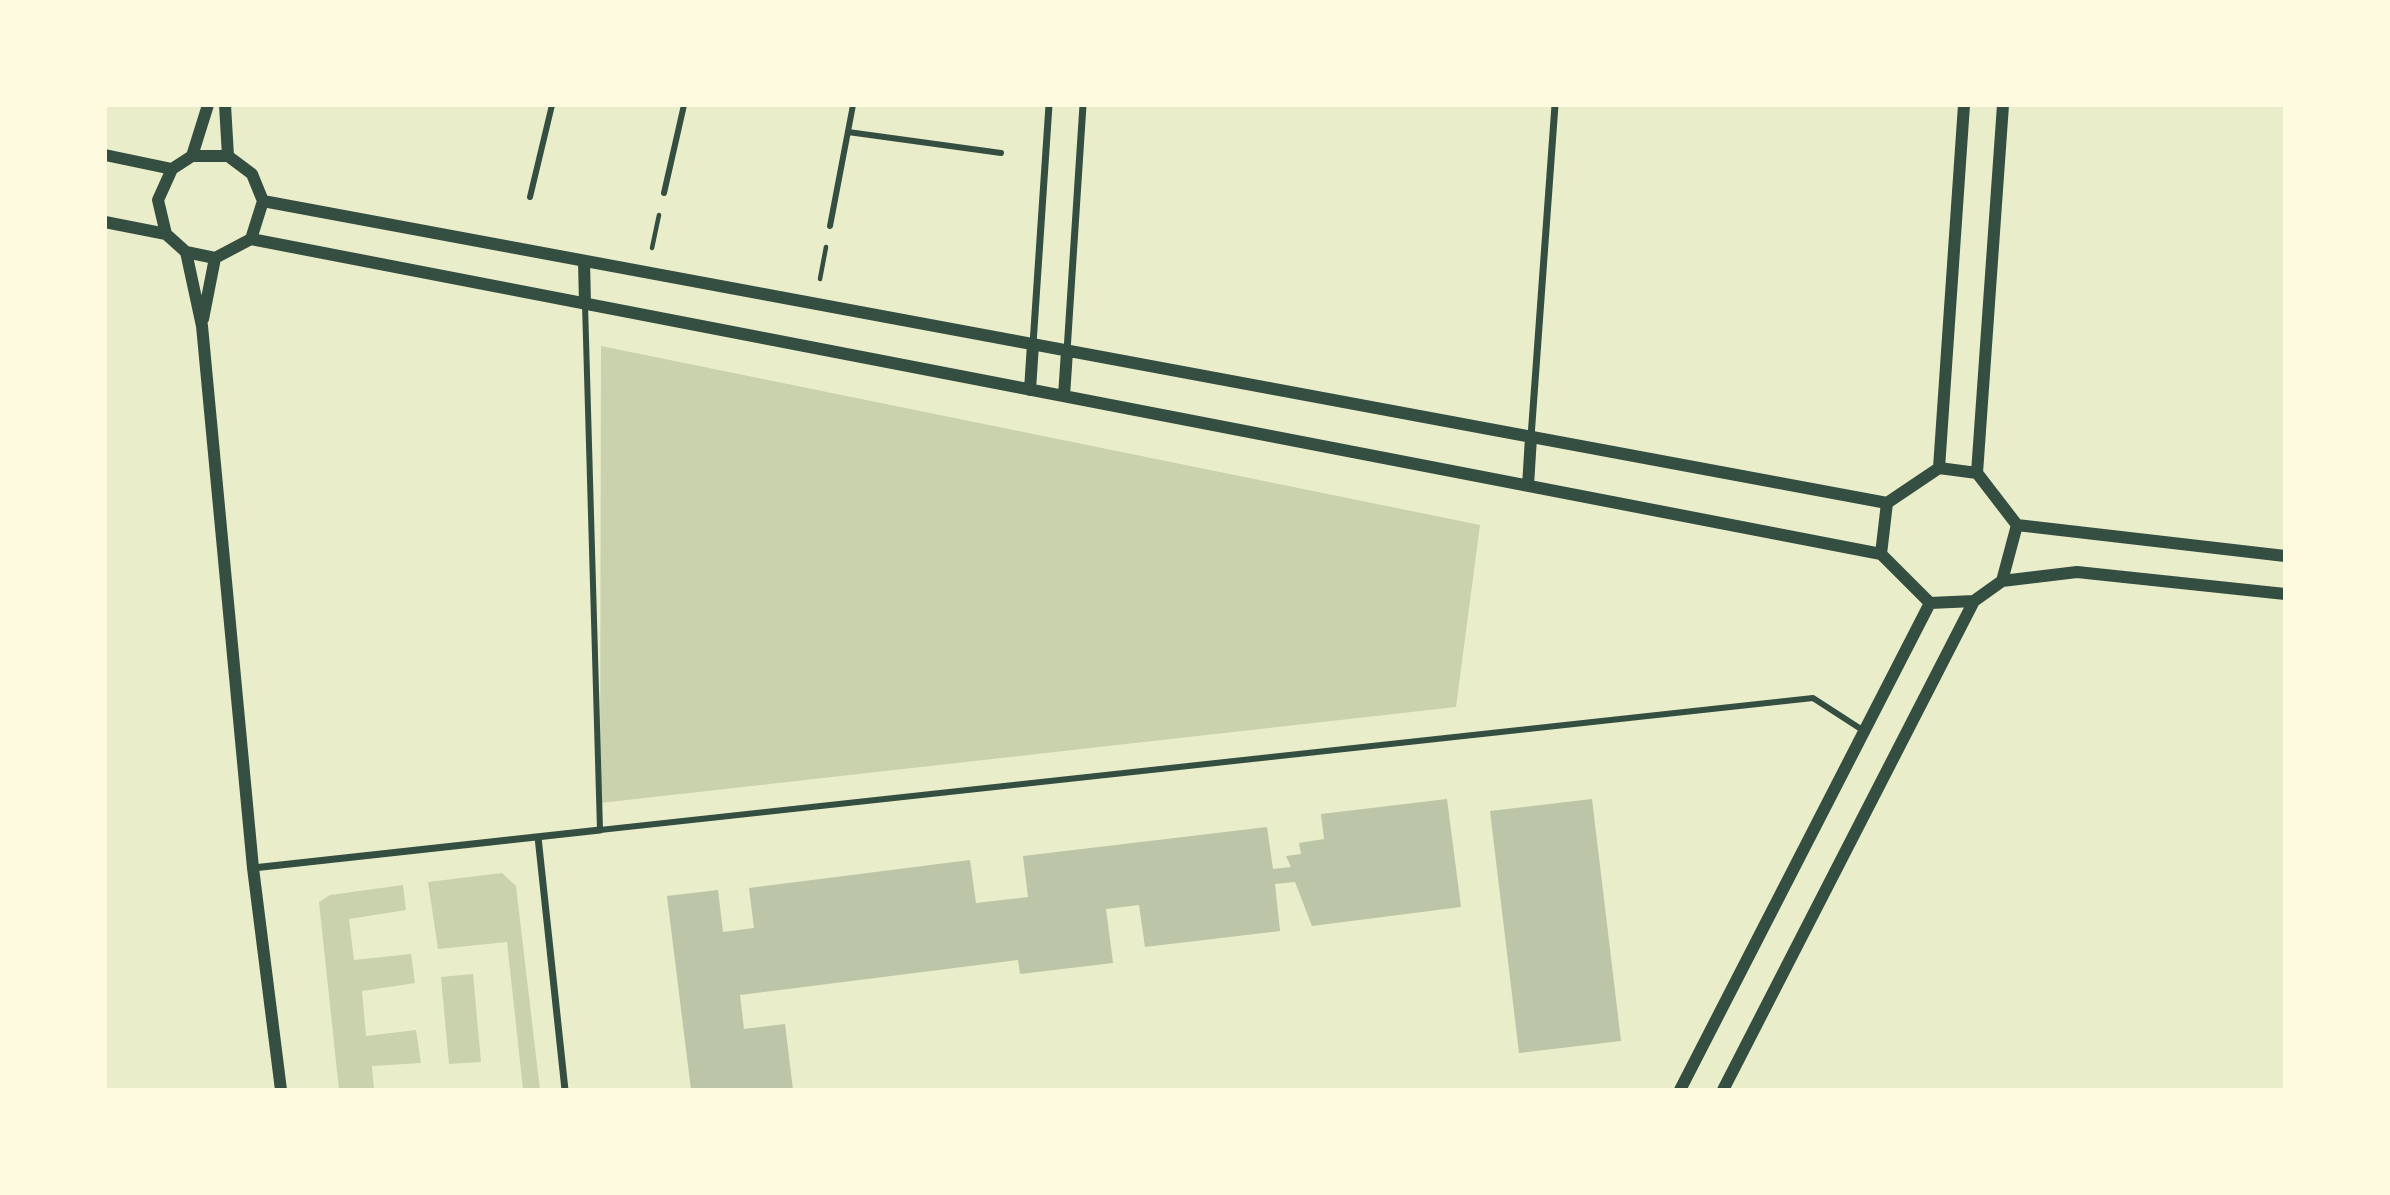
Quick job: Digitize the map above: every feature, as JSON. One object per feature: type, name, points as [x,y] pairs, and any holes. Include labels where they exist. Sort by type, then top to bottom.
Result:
[{"type":"street","points":[[192,156],[208,105]]},
{"type":"street","points":[[225,105],[228,156]]},
{"type":"street","points":[[530,197],[552,105]]},
{"type":"street","points":[[664,193],[684,105]]},
{"type":"street","points":[[830,226],[853,105]]},
{"type":"street","points":[[1030,390],[1049,105]]},
{"type":"street","points":[[1064,396],[1083,105]]},
{"type":"street","points":[[1528,486],[1555,105]]},
{"type":"street","points":[[1939,468],[1964,105]]},
{"type":"street","points":[[2003,105],[1977,473],[2017,525],[2285,556]]},
{"type":"street","points":[[848,132],[1001,153]]},
{"type":"street","points":[[105,155],[173,169]]},
{"type":"street","points":[[166,234],[158,200],[173,169],[192,156],[228,156],[252,174],[263,201],[251,239]]},
{"type":"street","points":[[263,201],[1887,503],[1939,468],[1977,473]]},
{"type":"street","points":[[105,222],[166,234],[186,252],[215,258],[251,239],[1881,554],[1930,603],[1974,601]]},
{"type":"street","points":[[186,252],[202,326],[253,868],[281,1090]]},
{"type":"street","points":[[202,326],[215,258]]},
{"type":"street","points":[[584,261],[600,830]]},
{"type":"street","points":[[1881,554],[1887,503]]},
{"type":"street","points":[[2002,581],[2017,525]]},
{"type":"street","points":[[1723,1090],[1974,601],[2002,581],[2077,572],[2285,594]]},
{"type":"street","points":[[1680,1090],[1930,603]]},
{"type":"street","points":[[253,868],[1813,698],[1866,732]]},
{"type":"street","points":[[538,837],[565,1090]]},
{"type":"path","points":[[647,272],[664,193]]},
{"type":"path","points":[[815,304],[830,226]]},
{"type":"green space","points":[[601,346],[1480,525],[1456,707],[600,803]]},
{"type":"green space","points":[[502,873],[516,886],[540,1090],[518,1090],[523,1089],[507,942],[438,949],[428,882]]},
{"type":"green space","points":[[403,885],[406,910],[349,919],[354,960],[411,954],[415,983],[362,991],[366,1036],[416,1030],[421,1063],[372,1066],[374,1090],[339,1090],[319,902],[330,895]]},
{"type":"green space","points":[[473,974],[481,1062],[449,1064],[441,977]]},
{"type":"building","points":[[1447,799],[1461,907],[1312,926],[1295,882],[1275,884],[1280,931],[1145,947],[1139,905],[1106,909],[1113,963],[1020,974],[1018,960],[740,995],[744,1029],[785,1024],[793,1090],[691,1090],[667,896],[718,890],[723,932],[754,928],[749,888],[970,860],[976,903],[1028,897],[1023,856],[1267,827],[1273,869],[1291,867],[1286,856],[1301,854],[1299,843],[1324,839],[1321,814]]},
{"type":"building","points":[[1592,799],[1621,1041],[1519,1053],[1490,811]]}]
